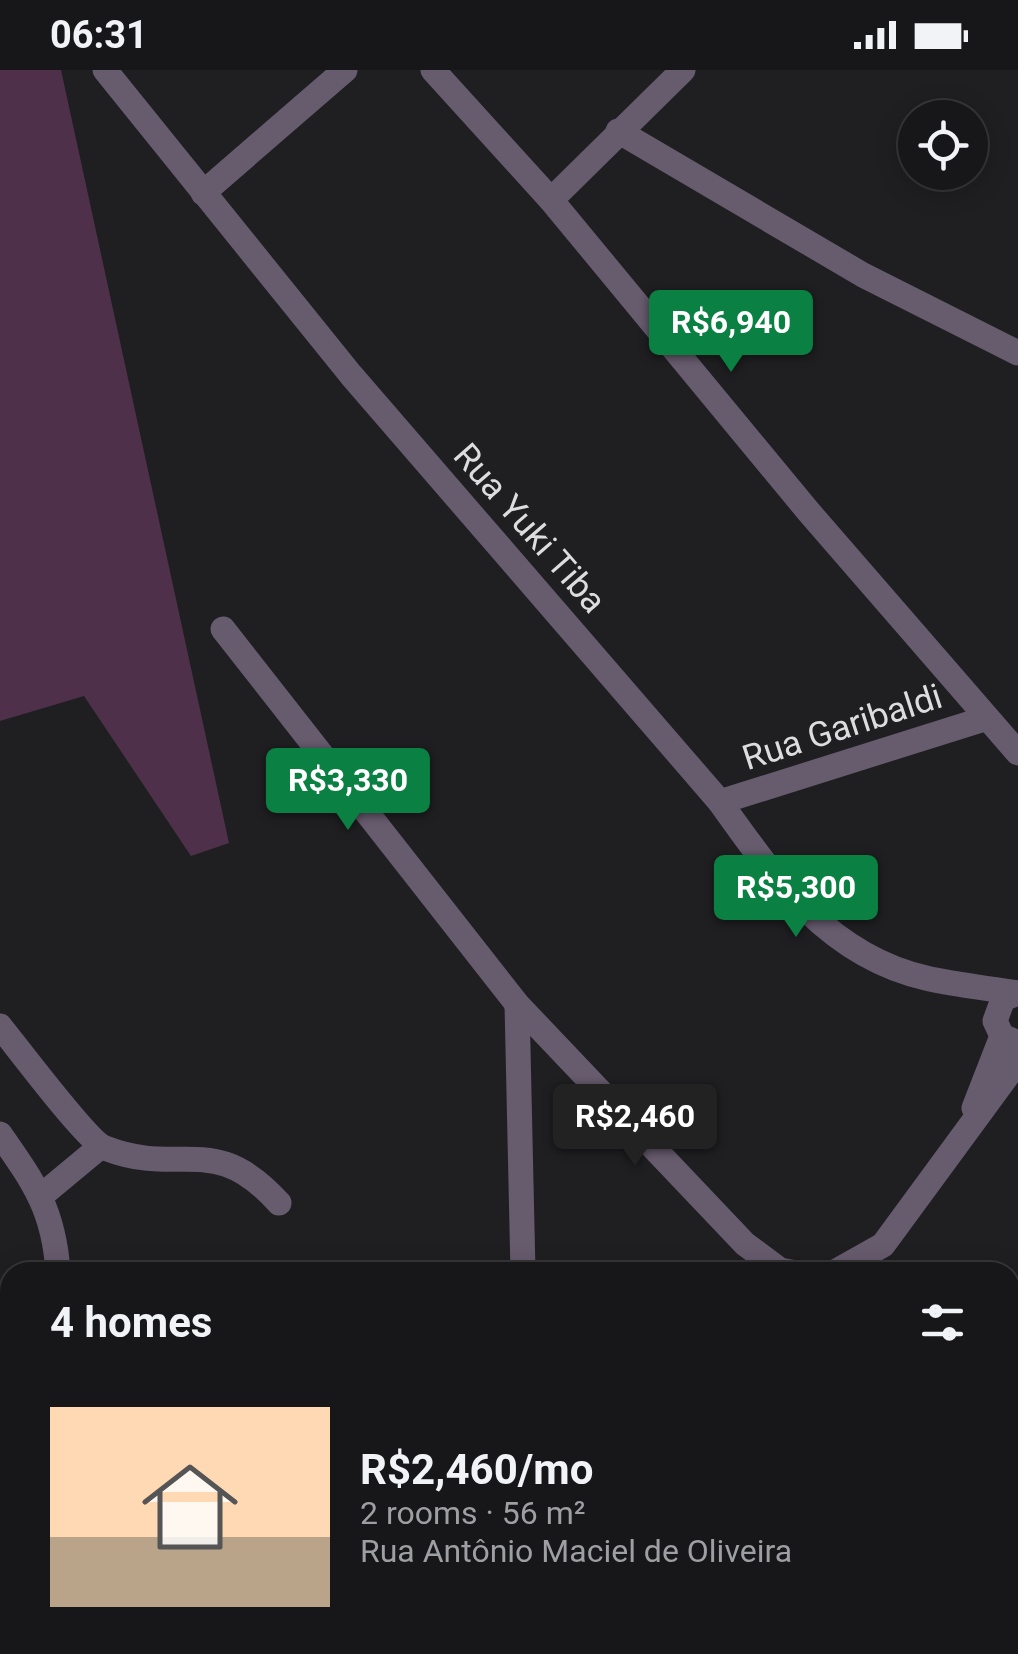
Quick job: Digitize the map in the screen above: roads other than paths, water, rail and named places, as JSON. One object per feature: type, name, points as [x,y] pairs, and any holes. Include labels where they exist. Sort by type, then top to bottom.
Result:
[{"type":"street","name":"Rua Yuki Tiba","points":[[106,70],[351,375],[720,802],[773,876],[821,926],[862,954],[940,980],[1018,992]]},
{"type":"street","points":[[203,193],[345,70]]},
{"type":"street","points":[[433,70],[551,200],[984,719],[1018,753]]},
{"type":"street","points":[[551,200],[683,70]]},
{"type":"street","points":[[618,131],[863,275],[1018,352]]},
{"type":"street","points":[[223,628],[516,1004],[745,1244],[769,1262]]},
{"type":"street","name":"Rua Garibaldi","points":[[720,802],[984,719]]},
{"type":"street","name":"Rua Yuki Tiba","points":[[940,980],[1005,1034]]},
{"type":"street","points":[[959,1146],[1005,1034],[1003,999],[1018,992]]},
{"type":"street","points":[[516,1004],[524,1262]]},
{"type":"street","points":[[0,1026],[100,1147],[169,1161],[208,1158],[236,1165],[256,1178],[280,1204]]},
{"type":"street","points":[[853,1262],[883,1245],[1018,1061]]},
{"type":"street","points":[[0,1134],[42,1196],[53,1220],[57,1262]]},
{"type":"street","points":[[42,1196],[100,1147]]}]
